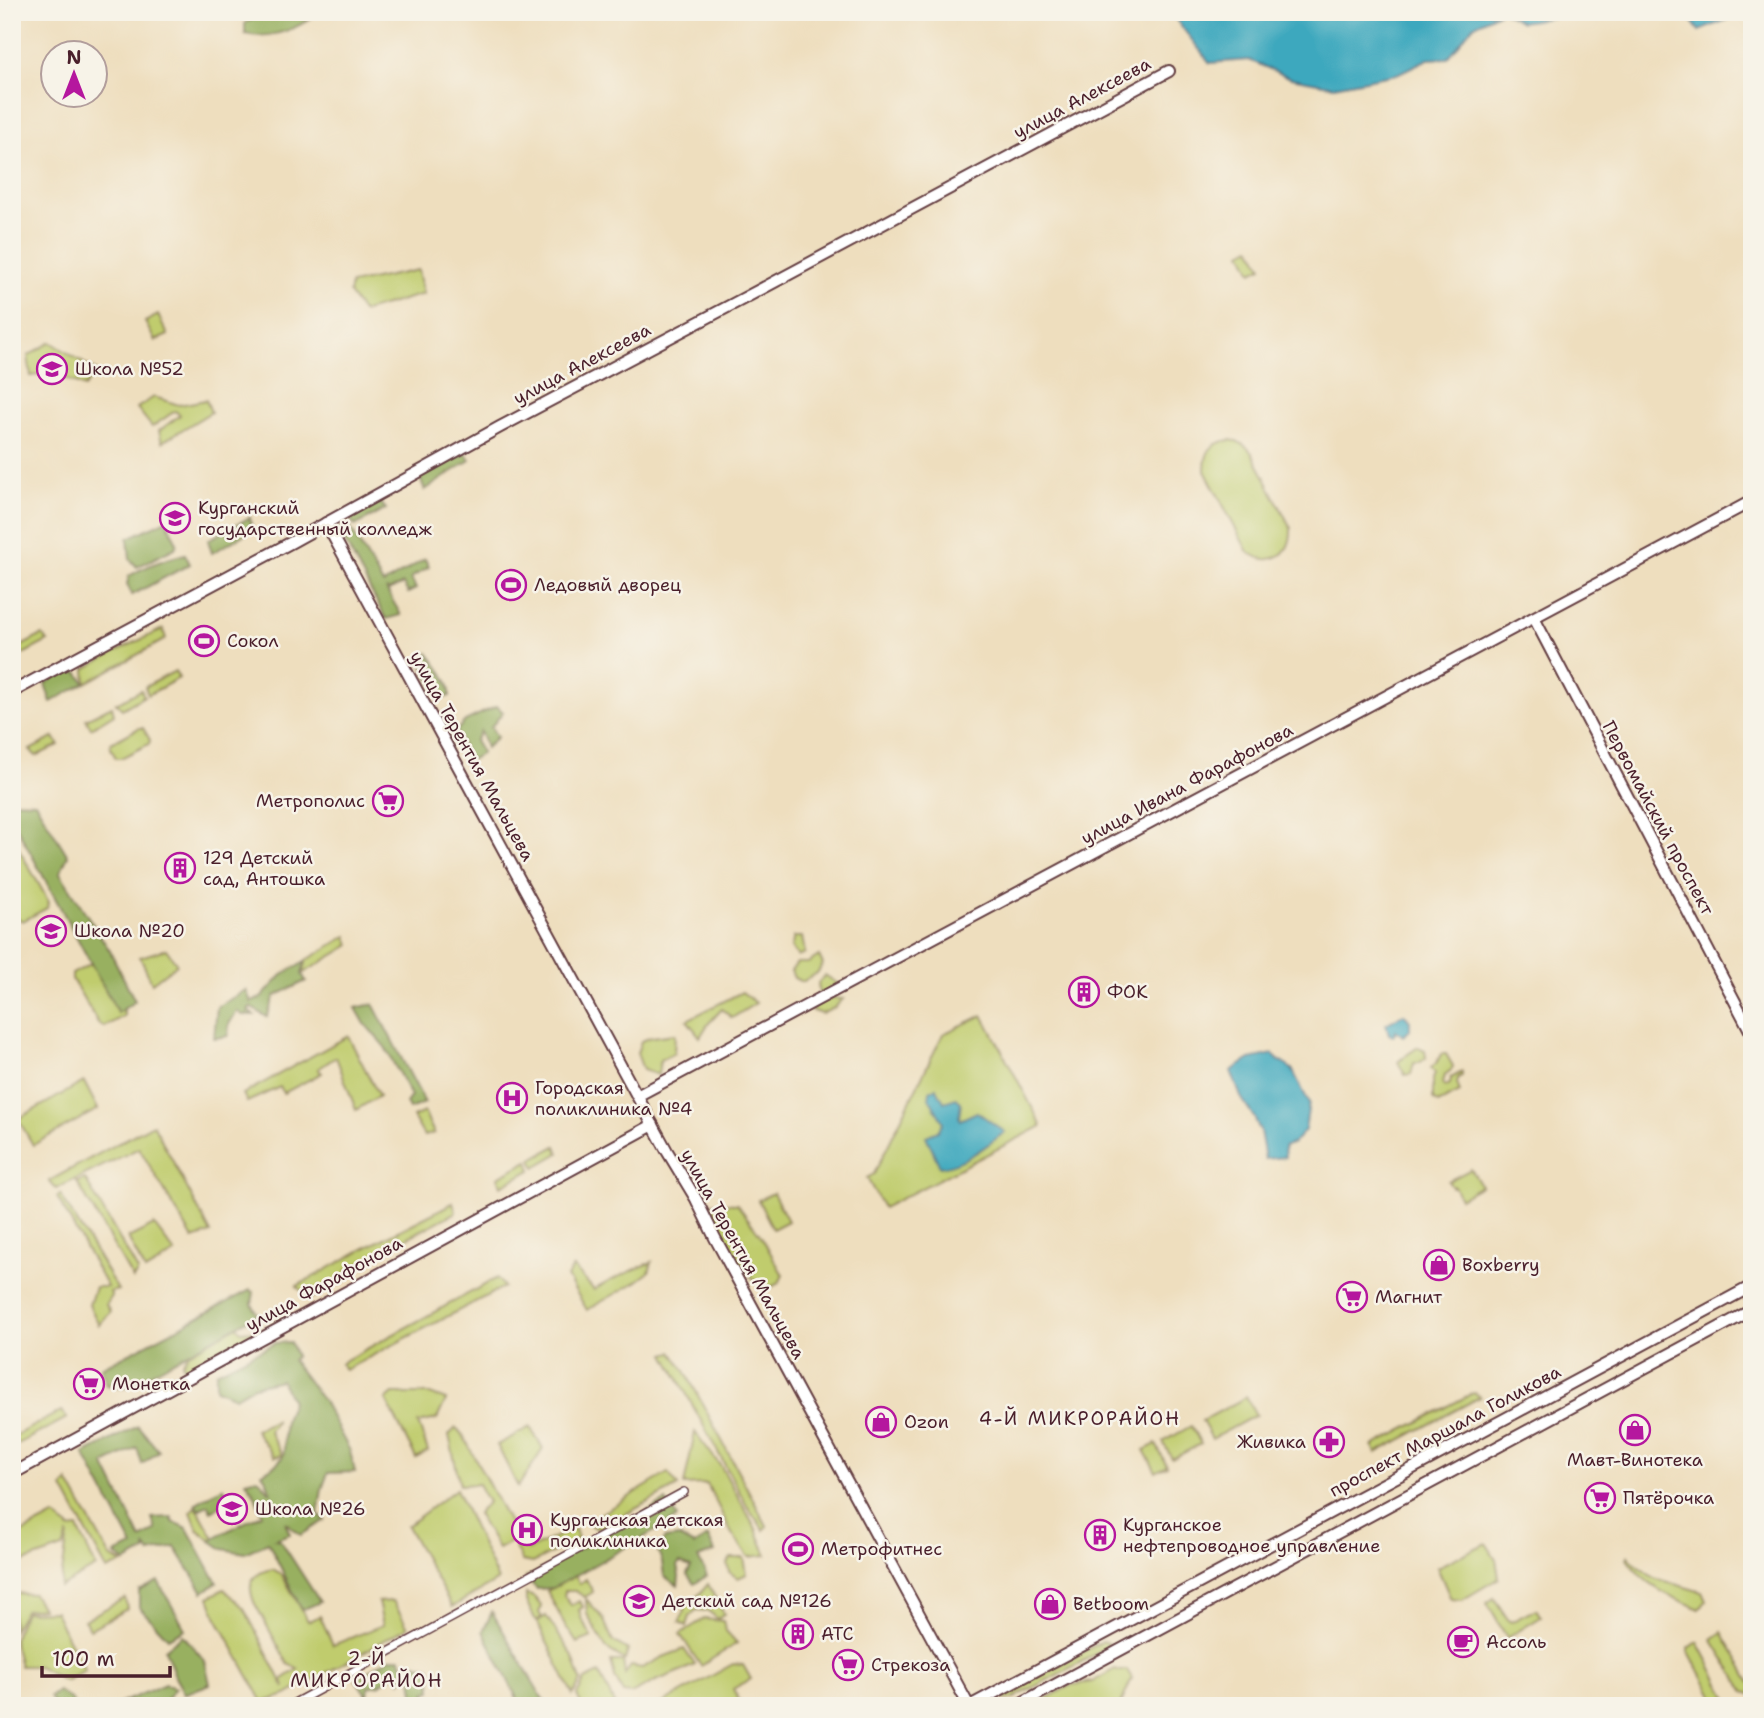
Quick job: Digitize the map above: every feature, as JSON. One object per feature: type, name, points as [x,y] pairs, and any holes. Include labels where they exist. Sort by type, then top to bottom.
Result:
[{"type":"street","name":"улица Алексеева","points":[[12,692],[500,427],[1169,71]]},
{"type":"street","name":"улица Ивана Фарафонова","points":[[637,1096],[1752,501]]},
{"type":"street","name":"улица Терентия Мальцева","points":[[326,523],[970,1706]]},
{"type":"street","name":"Первомайский проспект","points":[[1534,618],[1752,1034]]},
{"type":"street","name":"улица Фарафонова","points":[[12,1474],[653,1125]]},
{"type":"street","name":"проспект Маршала Голикова","points":[[970,1706],[1752,1286]]},
{"type":"street","points":[[1016,1706],[1752,1310]]},
{"type":"street","points":[[289,1706],[684,1492]]},
{"type":"street","points":[[1226,1568],[1237,1587]]},
{"type":"street","points":[[1113,1629],[1123,1648]]},
{"type":"green space","points":[[265,12],[318,12],[284,32],[245,34],[245,23]]},
{"type":"green space","points":[[1251,247],[1262,267],[1252,272],[1242,252]]},
{"type":"green space","points":[[418,270],[423,294],[362,312],[349,293],[351,284]]},
{"type":"green space","points":[[158,315],[168,335],[155,341],[145,322]]},
{"type":"green space","points":[[51,342],[96,371],[85,387],[52,373],[31,376],[28,356]]},
{"type":"green space","points":[[154,397],[179,405],[206,400],[211,412],[162,442],[159,431],[180,415],[175,411],[152,427],[137,408]]},
{"type":"green space","points":[[1230,440],[1237,441],[1252,453],[1291,528],[1284,552],[1272,559],[1256,557],[1248,552],[1205,471],[1206,459],[1213,446]]},
{"type":"green space","points":[[466,453],[470,460],[425,490],[419,476]]},
{"type":"green space","points":[[378,500],[386,509],[355,526],[347,514]]},
{"type":"green space","points":[[250,517],[252,530],[212,553],[208,540]]},
{"type":"green space","points":[[166,520],[177,543],[175,548],[137,567],[130,559],[128,538]]},
{"type":"green space","points":[[348,524],[383,584],[425,559],[429,567],[411,578],[416,589],[408,593],[403,584],[388,591],[386,589],[401,615],[386,619],[338,529]]},
{"type":"green space","points":[[185,554],[190,564],[132,595],[127,584],[129,576],[156,563]]},
{"type":"green space","points":[[163,629],[166,639],[86,683],[85,669]]},
{"type":"green space","points":[[42,635],[48,641],[12,660],[12,651]]},
{"type":"green space","points":[[428,653],[446,679],[450,696],[439,699],[422,664]]},
{"type":"green space","points":[[175,671],[179,678],[148,695],[145,687]]},
{"type":"green space","points":[[78,672],[85,683],[51,702],[45,684],[64,673]]},
{"type":"green space","points":[[141,690],[144,696],[122,709],[116,703]]},
{"type":"green space","points":[[112,706],[114,714],[91,728],[86,719]]},
{"type":"green space","points":[[497,706],[503,712],[491,727],[497,737],[486,748],[480,731],[475,741],[482,753],[469,761],[456,731],[465,721]]},
{"type":"green space","points":[[143,728],[150,740],[149,744],[116,758],[110,747],[111,743]]},
{"type":"green space","points":[[54,737],[59,745],[36,756],[30,750]]},
{"type":"green space","points":[[12,801],[35,802],[68,856],[60,873],[110,951],[135,1001],[118,1013],[12,819]]},
{"type":"green space","points":[[12,845],[17,846],[49,902],[47,908],[23,921],[16,918],[12,911]]},
{"type":"green space","points":[[347,936],[350,945],[302,974],[307,960]]},
{"type":"green space","points":[[794,937],[802,937],[805,953],[798,956],[791,948]]},
{"type":"green space","points":[[166,949],[177,964],[152,983],[140,957]]},
{"type":"green space","points":[[819,956],[823,964],[818,972],[802,982],[794,978],[791,971],[797,963],[808,963]]},
{"type":"green space","points":[[94,962],[109,981],[124,1011],[124,1016],[104,1027],[98,1023],[72,979],[72,974]]},
{"type":"green space","points":[[305,962],[302,974],[306,981],[275,996],[267,1017],[250,1007],[248,1011],[254,1015],[242,1015],[237,1011],[229,1024],[228,1036],[214,1038],[217,1007],[246,990],[251,1002],[261,998],[283,974]]},
{"type":"green space","points":[[825,975],[841,986],[830,998],[843,999],[822,1014],[811,1010],[820,1001],[818,983]]},
{"type":"green space","points":[[742,992],[756,1003],[732,1018],[722,1009],[700,1037],[687,1020]]},
{"type":"green space","points":[[373,1004],[425,1103],[409,1109],[406,1103],[411,1096],[385,1047],[365,1024],[356,1008]]},
{"type":"green space","points":[[983,1015],[1042,1126],[883,1208],[867,1178],[874,1174],[943,1034]]},
{"type":"green space","points":[[675,1034],[674,1053],[660,1060],[658,1075],[643,1070],[637,1053],[641,1041]]},
{"type":"green space","points":[[348,1036],[379,1096],[356,1110],[336,1057],[318,1069],[322,1073],[284,1093],[280,1087],[247,1102],[243,1094]]},
{"type":"green space","points":[[1418,1047],[1425,1050],[1426,1058],[1414,1063],[1411,1074],[1405,1075],[1398,1062]]},
{"type":"green space","points":[[1441,1054],[1446,1054],[1453,1066],[1445,1075],[1443,1084],[1450,1084],[1451,1078],[1462,1072],[1462,1076],[1457,1083],[1460,1092],[1438,1103],[1433,1099],[1435,1073],[1431,1068]]},
{"type":"green space","points":[[84,1082],[98,1109],[33,1145],[18,1119]]},
{"type":"green space","points":[[424,1112],[434,1133],[424,1136],[413,1117]]},
{"type":"green space","points":[[153,1124],[211,1233],[193,1239],[139,1148],[56,1189],[49,1181]]},
{"type":"green space","points":[[556,1146],[559,1153],[535,1167],[532,1159]]},
{"type":"green space","points":[[528,1161],[531,1170],[501,1186],[498,1177]]},
{"type":"green space","points":[[1471,1169],[1481,1186],[1460,1198],[1448,1181]]},
{"type":"green space","points":[[85,1179],[138,1271],[133,1279],[77,1182]]},
{"type":"green space","points":[[773,1193],[788,1221],[773,1229],[758,1200]]},
{"type":"green space","points":[[60,1194],[118,1290],[110,1292],[112,1296],[106,1305],[110,1312],[99,1325],[89,1305],[95,1287],[107,1287],[57,1197]]},
{"type":"green space","points":[[453,1203],[456,1212],[347,1270],[348,1279],[310,1299],[297,1286],[369,1246]]},
{"type":"green space","points":[[713,1203],[737,1204],[761,1236],[783,1275],[779,1283],[765,1290],[731,1257],[726,1239],[715,1226]]},
{"type":"green space","points":[[154,1225],[175,1253],[145,1271],[128,1238]]},
{"type":"green space","points":[[652,1262],[649,1272],[636,1282],[587,1310],[567,1277],[573,1267],[594,1290]]},
{"type":"green space","points":[[497,1278],[504,1287],[345,1370],[341,1364],[344,1361]]},
{"type":"green space","points":[[250,1290],[254,1292],[252,1304],[258,1314],[125,1388],[107,1385],[101,1368]]},
{"type":"green space","points":[[237,1326],[241,1331],[255,1330],[258,1337],[190,1375],[182,1363],[190,1352]]},
{"type":"green space","points":[[290,1342],[296,1356],[292,1360],[323,1401],[350,1451],[355,1472],[328,1473],[318,1514],[325,1520],[301,1535],[285,1522],[290,1534],[275,1539],[280,1540],[320,1602],[302,1610],[268,1542],[245,1553],[223,1549],[211,1541],[262,1514],[246,1481],[258,1478],[271,1493],[262,1473],[282,1457],[285,1422],[292,1401],[281,1380],[254,1386],[235,1397],[216,1389],[216,1372],[275,1343]]},
{"type":"green space","points":[[672,1352],[684,1369],[767,1526],[764,1530],[747,1506],[665,1354]]},
{"type":"green space","points":[[1475,1393],[1480,1397],[1376,1453],[1373,1446]]},
{"type":"green space","points":[[393,1394],[430,1394],[446,1400],[437,1419],[418,1423],[428,1451],[416,1458],[386,1400]]},
{"type":"green space","points":[[1246,1397],[1256,1415],[1212,1439],[1202,1421]]},
{"type":"green space","points":[[61,1411],[67,1418],[12,1447],[12,1437]]},
{"type":"green space","points":[[275,1420],[269,1431],[282,1455],[274,1457],[255,1430]]},
{"type":"green space","points":[[138,1426],[159,1451],[142,1464],[137,1448],[104,1464],[141,1539],[156,1530],[152,1518],[172,1517],[173,1522],[187,1528],[217,1583],[203,1592],[175,1547],[150,1553],[145,1546],[146,1551],[126,1562],[115,1554],[133,1546],[84,1454]]},
{"type":"green space","points":[[1191,1426],[1201,1444],[1172,1459],[1163,1442]]},
{"type":"green space","points":[[530,1427],[543,1449],[518,1487],[497,1445]]},
{"type":"green space","points":[[456,1428],[463,1435],[517,1538],[498,1549],[477,1514],[488,1502],[478,1484],[460,1485],[449,1435]]},
{"type":"green space","points":[[695,1432],[722,1468],[755,1527],[767,1555],[749,1557],[732,1534],[707,1484],[684,1485]]},
{"type":"green space","points":[[1156,1444],[1167,1466],[1156,1472],[1144,1450]]},
{"type":"green space","points":[[668,1473],[678,1486],[598,1529],[586,1523]]},
{"type":"green space","points":[[68,1481],[110,1556],[123,1563],[107,1570],[63,1488]]},
{"type":"green space","points":[[223,1487],[233,1500],[211,1511],[208,1505],[198,1510],[195,1504]]},
{"type":"green space","points":[[456,1489],[498,1580],[452,1607],[407,1526]]},
{"type":"green space","points":[[666,1501],[676,1519],[553,1588],[537,1589],[526,1578]]},
{"type":"green space","points":[[196,1506],[214,1538],[211,1541],[198,1530],[191,1512]]},
{"type":"green space","points":[[54,1516],[69,1529],[78,1528],[96,1567],[60,1587],[68,1534],[63,1548],[12,1566],[12,1538]]},
{"type":"green space","points":[[575,1529],[578,1539],[533,1563],[522,1561],[516,1550],[515,1542],[520,1541],[528,1550]]},
{"type":"green space","points":[[679,1537],[694,1545],[708,1537],[715,1552],[698,1558],[707,1576],[694,1584],[687,1574],[691,1567],[680,1563],[677,1566],[678,1586],[664,1576],[657,1550],[665,1539]]},
{"type":"green space","points":[[1486,1543],[1496,1559],[1499,1578],[1462,1600],[1451,1599],[1437,1567]]},
{"type":"green space","points":[[1628,1556],[1654,1578],[1702,1592],[1706,1601],[1700,1609],[1659,1590],[1634,1569],[1627,1559]]},
{"type":"green space","points":[[731,1558],[744,1558],[747,1574],[738,1578],[729,1572],[727,1564]]},
{"type":"green space","points":[[273,1569],[282,1575],[308,1621],[320,1616],[333,1645],[383,1625],[378,1602],[393,1601],[408,1627],[286,1695],[263,1702],[216,1616],[209,1597],[224,1589],[244,1608],[285,1688],[283,1679],[298,1669],[288,1664],[254,1602],[251,1589],[251,1583],[256,1576]]},
{"type":"green space","points":[[575,1576],[580,1584],[586,1579],[593,1592],[585,1597],[575,1591],[565,1591],[564,1596],[571,1605],[580,1601],[583,1607],[579,1610],[581,1618],[592,1637],[577,1643],[547,1591]]},
{"type":"green space","points":[[158,1581],[185,1629],[168,1638],[139,1607],[139,1591]]},
{"type":"green space","points":[[708,1584],[724,1614],[718,1619],[708,1611],[696,1610],[690,1616],[687,1626],[679,1622],[684,1612],[683,1598],[689,1602]]},
{"type":"green space","points":[[12,1593],[33,1594],[42,1608],[25,1610],[13,1630]]},
{"type":"green space","points":[[526,1594],[534,1597],[541,1606],[539,1613],[542,1617],[536,1621],[526,1601]]},
{"type":"green space","points":[[125,1598],[127,1609],[90,1629],[84,1620]]},
{"type":"green space","points":[[1494,1598],[1511,1622],[1536,1609],[1541,1617],[1507,1638],[1487,1603]]},
{"type":"green space","points":[[586,1599],[603,1618],[613,1641],[628,1650],[625,1660],[606,1648],[587,1614]]},
{"type":"green space","points":[[55,1611],[85,1670],[65,1681],[38,1666],[20,1666],[13,1639],[25,1612]]},
{"type":"green space","points":[[492,1612],[547,1706],[521,1706],[483,1631]]},
{"type":"green space","points":[[546,1616],[572,1655],[581,1681],[573,1695],[537,1622]]},
{"type":"green space","points":[[704,1619],[723,1621],[726,1631],[737,1643],[701,1666],[680,1634]]},
{"type":"green space","points":[[1722,1632],[1752,1684],[1752,1695],[1745,1692],[1712,1639]]},
{"type":"green space","points":[[183,1635],[205,1661],[210,1684],[184,1694],[165,1649]]},
{"type":"green space","points":[[1103,1641],[1108,1643],[1107,1648],[1012,1699],[1004,1698],[1006,1694]]},
{"type":"green space","points":[[1698,1642],[1732,1706],[1719,1706],[1689,1652],[1689,1648]]},
{"type":"green space","points":[[684,1649],[695,1665],[631,1694],[623,1693],[615,1678],[611,1661],[623,1661],[625,1674],[631,1666],[642,1668]]},
{"type":"green space","points":[[389,1658],[400,1658],[408,1673],[401,1681],[394,1674],[379,1685],[368,1687],[368,1697],[356,1680]]},
{"type":"green space","points":[[415,1663],[430,1667],[432,1673],[431,1691],[426,1692],[428,1706],[416,1706],[412,1679]]},
{"type":"green space","points":[[733,1664],[743,1665],[751,1679],[733,1689],[742,1706],[658,1706]]},
{"type":"green space","points":[[1115,1669],[1127,1670],[1132,1678],[1120,1706],[1033,1706],[1071,1685],[1092,1682]]},
{"type":"green space","points":[[599,1673],[615,1705],[582,1706],[577,1695],[585,1680]]},
{"type":"green space","points":[[165,1684],[175,1688],[161,1706],[114,1706]]},
{"type":"green space","points":[[58,1691],[73,1701],[75,1706],[55,1706],[50,1697]]},
{"type":"water","points":[[1170,12],[1500,12],[1473,26],[1448,58],[1428,59],[1397,74],[1334,86],[1291,78],[1249,60],[1210,63]]},
{"type":"water","points":[[1505,12],[1615,12],[1521,22]]},
{"type":"water","points":[[1685,12],[1746,12],[1699,31]]},
{"type":"water","points":[[1404,1014],[1410,1021],[1410,1030],[1403,1036],[1396,1030],[1393,1036],[1389,1034],[1386,1024]]},
{"type":"water","points":[[1273,1054],[1292,1069],[1309,1103],[1305,1130],[1294,1143],[1284,1147],[1285,1157],[1265,1159],[1260,1131],[1241,1097],[1231,1071],[1250,1059]]},
{"type":"water","points":[[936,1087],[944,1102],[956,1098],[961,1102],[960,1120],[977,1112],[1005,1132],[966,1158],[940,1167],[926,1136],[938,1131],[943,1122],[929,1098],[930,1091]]},
{"type":"place","name":"Школа №52","points":[[52,369]]},
{"type":"place","name":"Курганский государственный колледж","points":[[175,518]]},
{"type":"place","name":"Ледовый дворец","points":[[511,585]]},
{"type":"place","name":"Сокол","points":[[204,641]]},
{"type":"place","name":"Метрополис","points":[[388,801]]},
{"type":"place","name":"129 Детский сад, Антошка","points":[[180,868]]},
{"type":"place","name":"Школа №20","points":[[51,931]]},
{"type":"place","name":"ФОК","points":[[1084,992]]},
{"type":"place","name":"Городская поликлиника №4","points":[[512,1098]]},
{"type":"place","name":"Boxberry","points":[[1439,1265]]},
{"type":"place","name":"Магнит","points":[[1352,1297]]},
{"type":"place","name":"Монетка","points":[[89,1384]]},
{"type":"place","name":"Ozon","points":[[881,1422]]},
{"type":"place","name":"Мавт-Винотека","points":[[1635,1430]]},
{"type":"place","name":"Живика","points":[[1329,1442]]},
{"type":"place","name":"Пятёрочка","points":[[1600,1498]]},
{"type":"place","name":"Школа №26","points":[[232,1509]]},
{"type":"place","name":"Курганская детская поликлиника","points":[[527,1530]]},
{"type":"place","name":"Курганское нефтепроводное управление","points":[[1100,1535]]},
{"type":"place","name":"Метрофитнес","points":[[798,1549]]},
{"type":"place","name":"Детский сад №126","points":[[639,1601]]},
{"type":"place","name":"Betboom","points":[[1050,1604]]},
{"type":"place","name":"АТС","points":[[798,1634]]},
{"type":"place","name":"Ассоль","points":[[1463,1642]]},
{"type":"place","name":"Стрекоза","points":[[848,1665]]},
{"type":"district","name":"4-Й МИКРОРАЙОН","points":[[1080,1418]]},
{"type":"district","name":"2-Й МИКРОРАЙОН","points":[[367,1669]]}]
